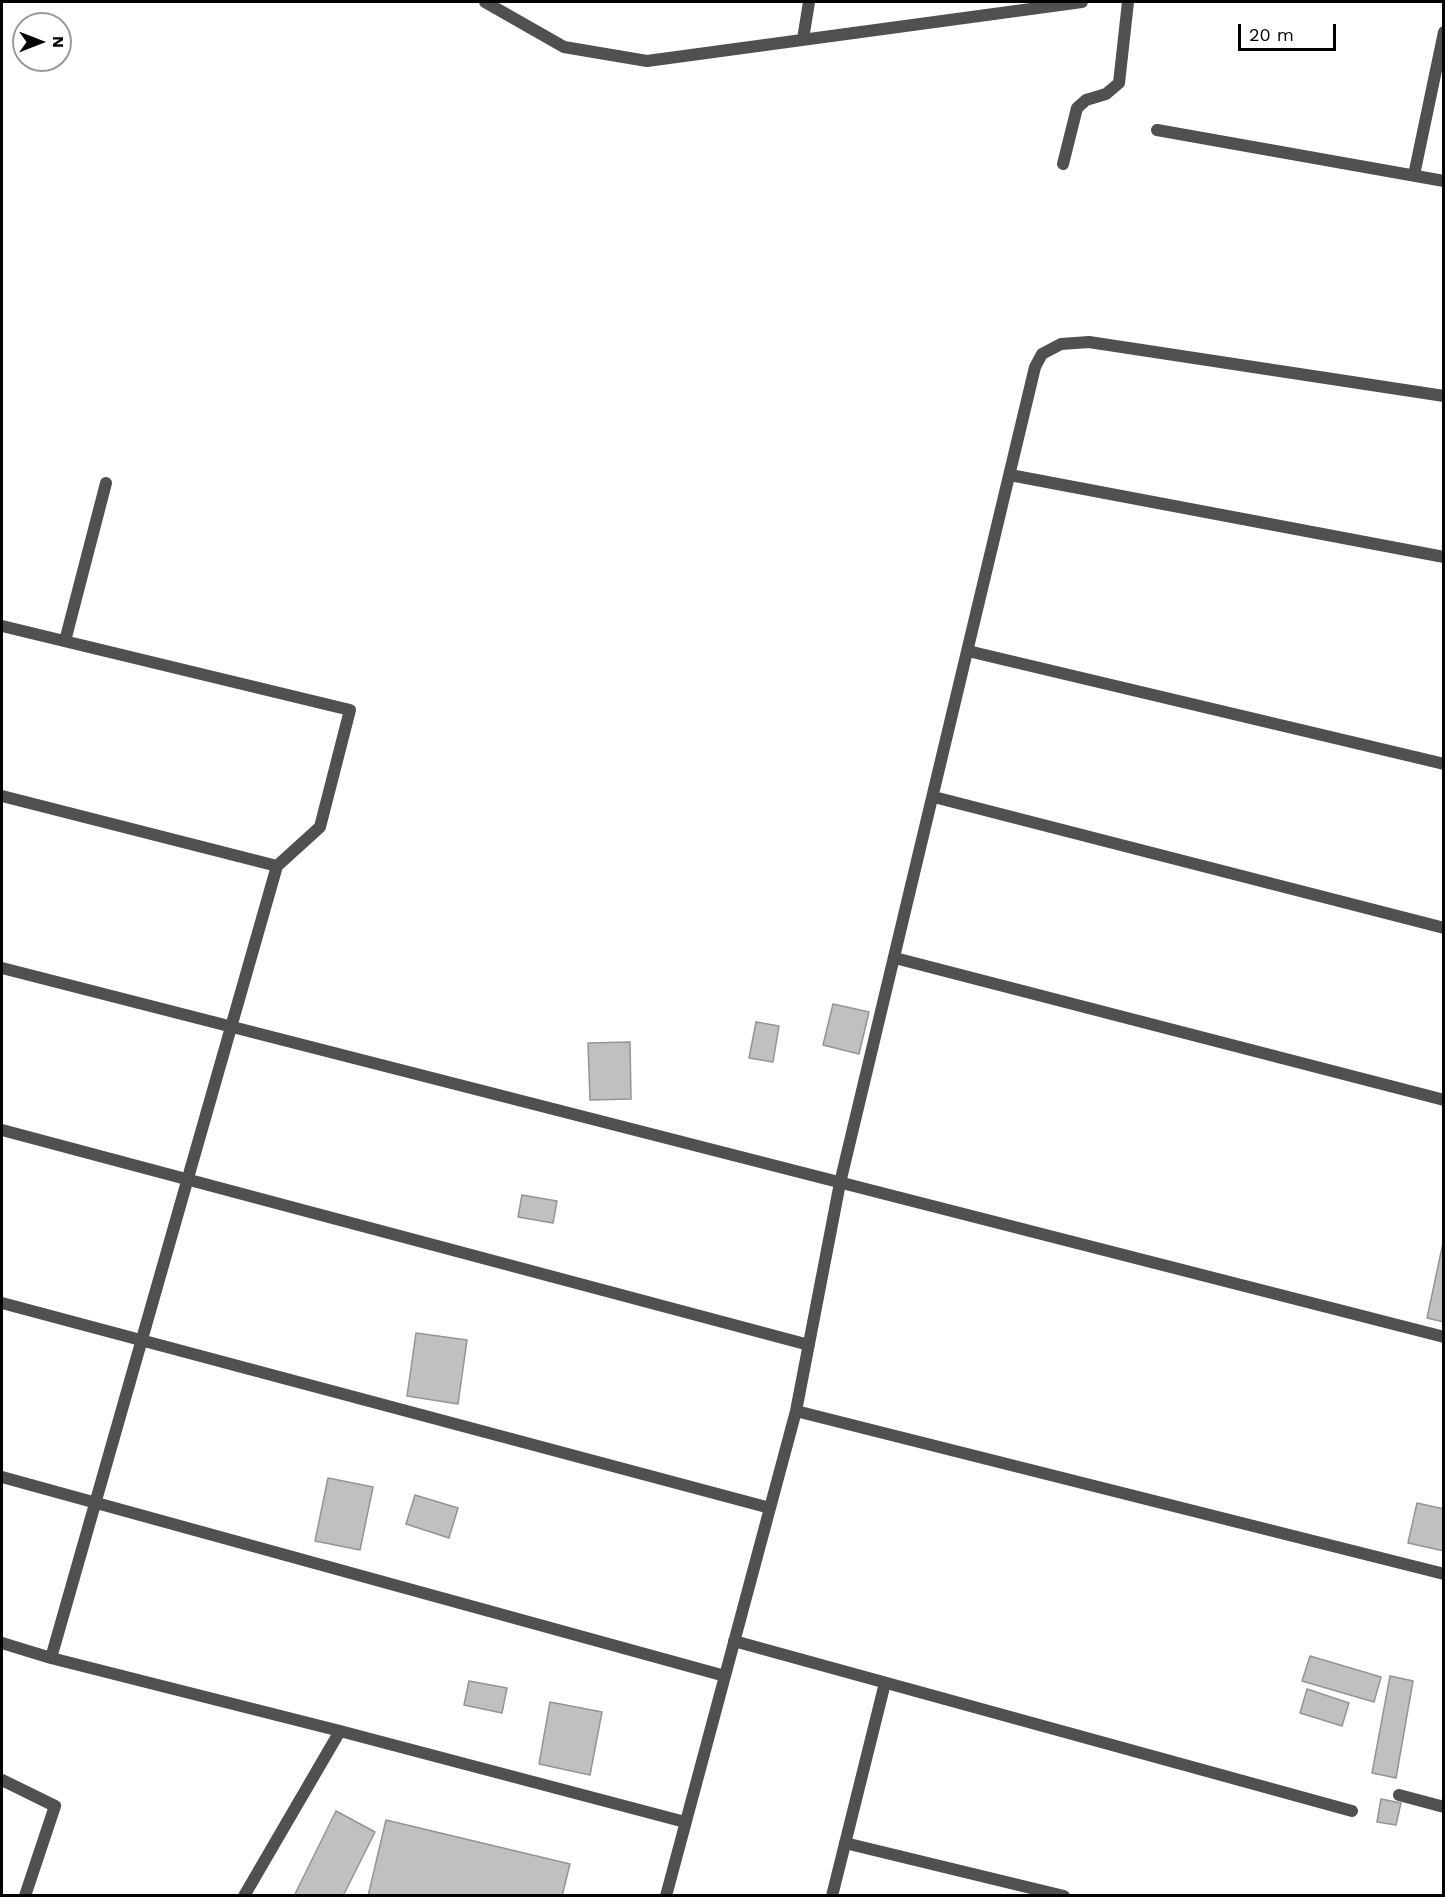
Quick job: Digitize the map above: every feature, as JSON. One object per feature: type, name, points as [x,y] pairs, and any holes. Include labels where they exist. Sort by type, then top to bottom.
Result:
[{"type":"street","points":[[485,2],[564,47],[647,61],[1082,2]]},
{"type":"street","points":[[803,39],[809,2]]},
{"type":"street","points":[[1064,164],[1077,108],[1086,100],[1106,94],[1119,83],[1128,2]]},
{"type":"street","points":[[1414,175],[1443,32]]},
{"type":"street","points":[[1157,130],[1443,181]]},
{"type":"street","points":[[666,1896],[796,1411],[840,1183],[1035,367],[1042,354],[1061,344],[1089,342],[1443,396]]},
{"type":"street","points":[[1010,475],[1443,557]]},
{"type":"street","points":[[65,641],[106,483]]},
{"type":"street","points":[[2,626],[350,710],[321,827],[277,866],[51,1658]]},
{"type":"street","points":[[968,651],[1443,764]]},
{"type":"street","points":[[2,796],[277,866]]},
{"type":"street","points":[[934,797],[1443,928]]},
{"type":"street","points":[[895,958],[1443,1100]]},
{"type":"street","points":[[2,968],[1443,1336]]},
{"type":"street","points":[[2,1130],[809,1345]]},
{"type":"street","points":[[2,1303],[770,1508]]},
{"type":"street","points":[[796,1411],[1443,1574]]},
{"type":"street","points":[[2,1477],[725,1676]]},
{"type":"street","points":[[734,1641],[1352,1811]]},
{"type":"street","points":[[2,1643],[51,1658],[685,1822]]},
{"type":"street","points":[[832,1896],[885,1683]]},
{"type":"street","points":[[244,1896],[340,1731]]},
{"type":"street","points":[[2,1780],[54,1806],[25,1896]]},
{"type":"street","points":[[1400,1795],[1443,1807]]},
{"type":"street","points":[[845,1843],[1064,1896]]},
{"type":"building","points":[[833,1004],[869,1012],[859,1054],[823,1045]]},
{"type":"building","points":[[756,1022],[779,1026],[773,1062],[749,1058]]},
{"type":"building","points":[[630,1042],[631,1099],[590,1100],[588,1043]]},
{"type":"building","points":[[522,1195],[557,1201],[553,1223],[518,1217]]},
{"type":"building","points":[[1444,1243],[1444,1322],[1427,1318]]},
{"type":"building","points":[[416,1333],[467,1340],[458,1404],[407,1396]]},
{"type":"building","points":[[328,1478],[373,1487],[360,1550],[315,1541]]},
{"type":"building","points":[[415,1495],[458,1508],[449,1538],[406,1524]]},
{"type":"building","points":[[1417,1503],[1444,1509],[1444,1551],[1408,1543]]},
{"type":"building","points":[[1310,1656],[1381,1677],[1374,1702],[1302,1681]]},
{"type":"building","points":[[1390,1676],[1413,1681],[1396,1778],[1372,1773]]},
{"type":"building","points":[[469,1681],[507,1688],[502,1713],[464,1705]]},
{"type":"building","points":[[1307,1689],[1349,1703],[1342,1726],[1300,1713]]},
{"type":"building","points":[[550,1702],[602,1712],[590,1775],[539,1764]]},
{"type":"building","points":[[1381,1799],[1401,1803],[1396,1825],[1377,1822]]},
{"type":"building","points":[[336,1811],[375,1832],[343,1896],[294,1896]]},
{"type":"building","points":[[386,1820],[570,1864],[562,1896],[368,1896]]}]
